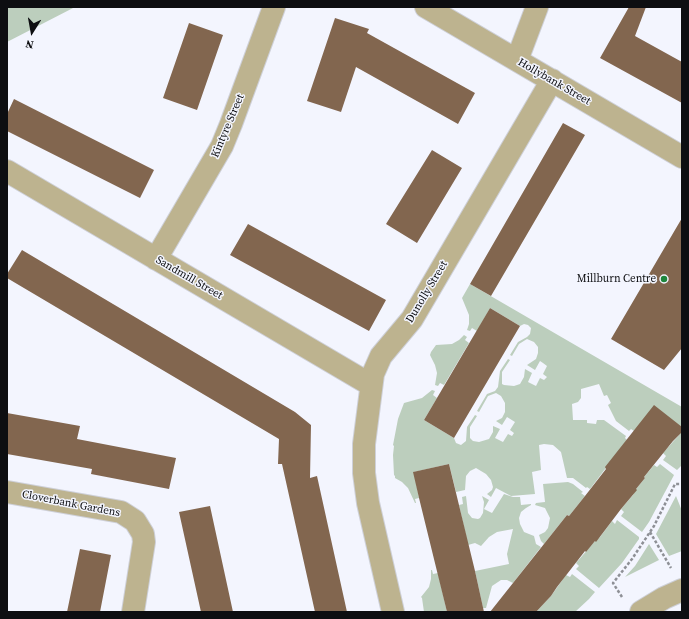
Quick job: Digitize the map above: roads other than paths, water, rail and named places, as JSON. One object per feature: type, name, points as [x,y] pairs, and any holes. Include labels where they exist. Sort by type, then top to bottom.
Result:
[{"type":"street","name":"Kintyre Street","points":[[156,259],[222,146],[232,124],[274,7]]},
{"type":"street","name":"Hollybank Street","points":[[426,7],[682,157]]},
{"type":"street","points":[[517,60],[537,7]]},
{"type":"street","name":"Dunolly Street","points":[[393,612],[368,503],[364,473],[364,444],[370,386],[373,374],[381,356],[412,319],[552,80]]},
{"type":"street","name":"Sandmill Street","points":[[7,171],[370,386]]},
{"type":"street","name":"Cloverbank Gardens","points":[[7,492],[121,512],[135,520],[143,534],[144,542],[133,612]]},
{"type":"street","points":[[633,606],[664,598],[678,581]]},
{"type":"place","name":"Millburn Centre","points":[[664,279]]}]
